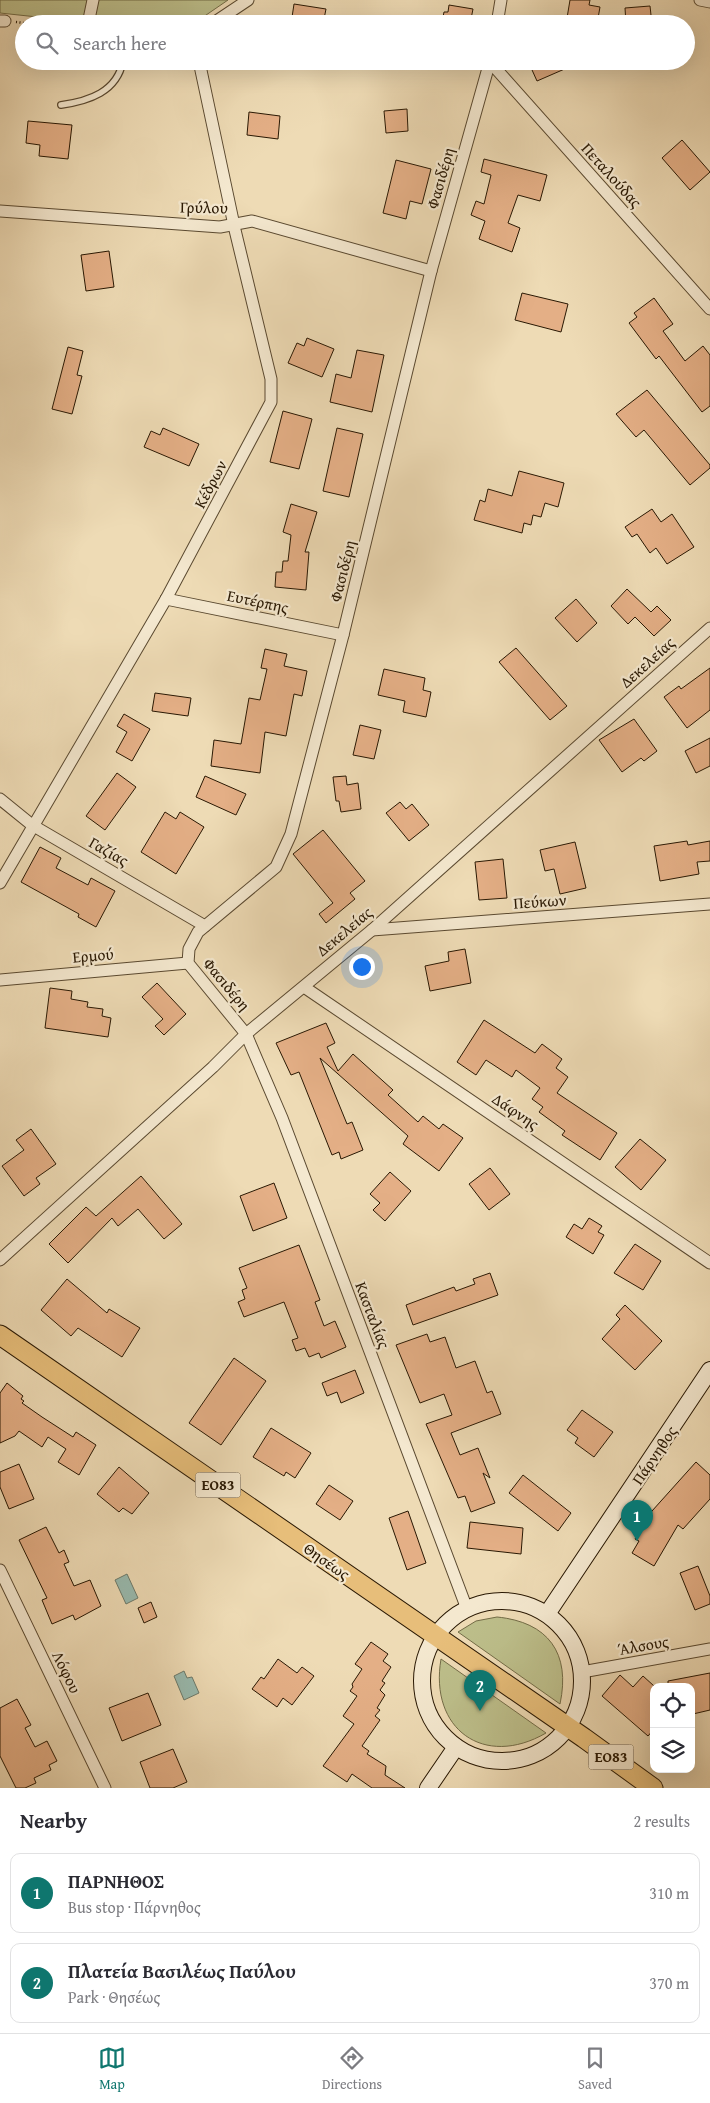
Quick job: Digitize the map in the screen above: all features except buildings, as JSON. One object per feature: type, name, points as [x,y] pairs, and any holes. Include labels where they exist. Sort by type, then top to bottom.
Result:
[{"type":"main road","name":"Θησέως","points":[[0,1335],[568,1727],[653,1788]]},
{"type":"street","points":[[90,15],[93,0]]},
{"type":"street","points":[[226,15],[248,0]]},
{"type":"street","points":[[498,15],[501,0]]},
{"type":"street","points":[[700,0],[710,2]]},
{"type":"street","name":"Κέδρων","points":[[0,882],[166,599],[265,414],[272,395],[271,379],[234,225],[201,70]]},
{"type":"street","name":"Φασιδέρη","points":[[246,1034],[188,963],[192,941],[198,932],[276,867],[291,834],[343,635],[431,271],[488,70]]},
{"type":"street","name":"Πεταλούδας","points":[[497,70],[710,309]]},
{"type":"street","name":"Γρύλου","points":[[0,211],[220,227],[248,221],[431,271]]},
{"type":"street","name":"Ευτέρπης","points":[[166,599],[343,635]]},
{"type":"street","name":"Δεκελείας","points":[[0,1260],[213,1068],[246,1034],[372,930],[710,628]]},
{"type":"street","name":"Γαζίας","points":[[0,799],[32,825],[205,926]]},
{"type":"street","name":"Πεύκων","points":[[372,930],[710,904]]},
{"type":"street","name":"Ερμού","points":[[0,980],[188,963]]},
{"type":"street","name":"Δάφνης","points":[[304,987],[710,1263]]},
{"type":"street","name":"Κασταλίας","points":[[246,1034],[282,1118],[467,1609]]},
{"type":"street","name":"Πάρνηθος","points":[[547,1614],[710,1370]]},
{"type":"street","name":"Λόφου","points":[[0,1570],[105,1788]]},
{"type":"street","points":[[494,1601],[521,1603],[547,1614],[570,1640],[582,1672],[580,1701],[568,1727],[550,1745],[536,1754],[509,1761],[482,1759],[456,1747],[435,1725],[423,1696],[423,1665],[435,1636],[449,1620],[467,1609],[494,1601]]},
{"type":"street","name":"Άλσους","points":[[582,1672],[710,1649]]},
{"type":"street","points":[[428,1788],[456,1747]]},
{"type":"lane","points":[[61,105],[78,102],[109,88],[122,70]]},
{"type":"green space","points":[[0,0],[228,0],[206,15],[19,15],[0,13]]},
{"type":"green space","points":[[497,1617],[515,1620],[530,1626],[542,1633],[552,1643],[562,1670],[563,1686],[560,1704],[458,1632],[476,1621]]},
{"type":"green space","points":[[441,1659],[546,1733],[523,1743],[502,1746],[482,1744],[466,1736],[453,1723],[444,1705],[440,1684]]},
{"type":"water","points":[[127,1574],[138,1598],[126,1604],[115,1580]]},
{"type":"water","points":[[184,1671],[187,1678],[192,1677],[199,1693],[184,1700],[174,1676]]},
{"type":"place","name":"ΠΑΡΝΗΘΟΣ","points":[[637,1541]]},
{"type":"place","name":"Πλατεία Βασιλέως Παύλου","points":[[480,1711]]}]
